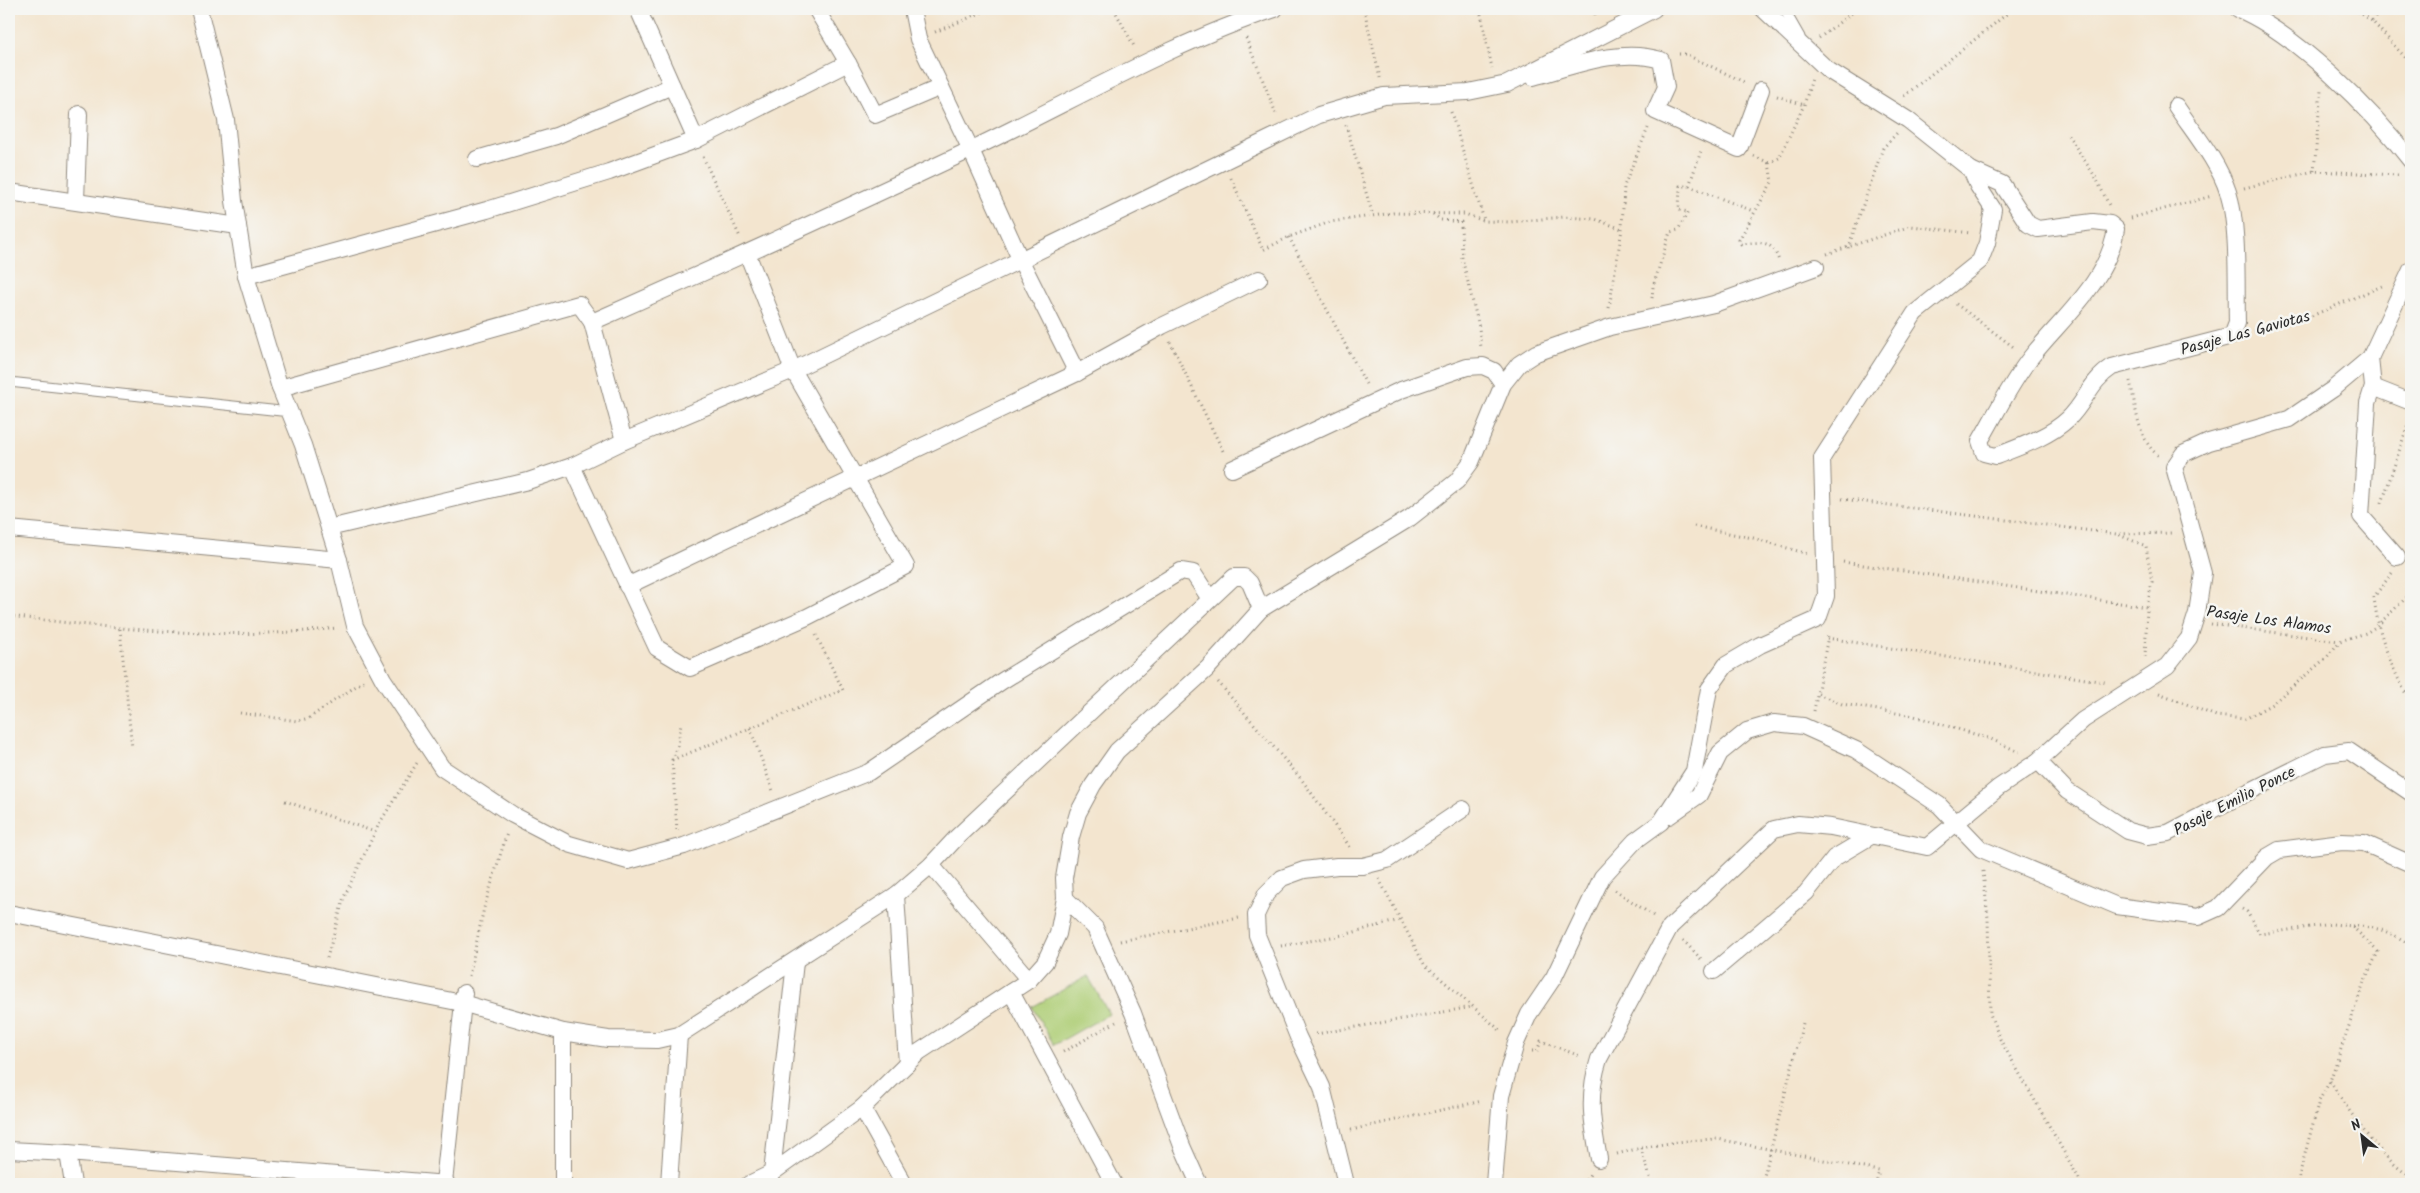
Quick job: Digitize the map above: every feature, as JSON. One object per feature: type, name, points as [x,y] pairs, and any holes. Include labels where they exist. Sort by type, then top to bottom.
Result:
[{"type":"street","points":[[199,9],[226,120],[238,226],[246,276],[280,388],[303,445],[339,560],[355,626],[380,670],[383,679],[442,768],[513,815],[569,844],[628,861],[678,848],[869,772],[1002,681],[1181,571],[1192,573],[1210,599]]},
{"type":"street","points":[[638,9],[696,140]]},
{"type":"street","points":[[816,9],[848,63],[875,115],[941,87]]},
{"type":"street","points":[[912,9],[918,39],[1021,261],[1077,373]]},
{"type":"street","points":[[592,322],[971,150],[1143,64],[1239,21],[1275,9]]},
{"type":"street","points":[[1502,85],[1654,9]]},
{"type":"street","points":[[1763,9],[1807,48],[1828,70],[1908,120],[1971,170],[2002,184],[2028,224],[2038,229],[2094,222],[2110,224],[2116,228],[2114,241],[2092,285],[2030,358]]},
{"type":"street","points":[[2238,9],[2256,16],[2322,67],[2399,144],[2411,161]]},
{"type":"street","points":[[329,528],[528,481],[572,466],[624,441],[793,370],[1283,133],[1319,116],[1341,109],[1384,96],[1468,92],[1604,58],[1648,56],[1661,60],[1666,87],[1655,111],[1739,149],[1762,90]]},
{"type":"street","points":[[246,276],[487,210],[609,172],[696,140],[848,63]]},
{"type":"street","points":[[477,159],[556,136],[672,86]]},
{"type":"street","points":[[2176,106],[2218,170],[2228,192],[2233,215],[2237,323],[2232,336]]},
{"type":"street","points":[[76,201],[79,114]]},
{"type":"street","points":[[1661,822],[1694,771],[1709,690],[1726,665],[1760,645],[1818,620],[1826,596],[1822,458],[1915,313],[1942,294],[1980,261],[1993,209],[1978,186],[1971,170]]},
{"type":"street","points":[[9,192],[238,226]]},
{"type":"street","points":[[572,466],[657,648],[690,668],[807,617],[906,566],[793,370],[747,253]]},
{"type":"street","points":[[748,1184],[772,1173],[862,1108],[919,1052],[1029,980],[1045,962],[1058,934],[1065,898],[1064,878],[1071,837],[1078,813],[1093,785],[1117,751],[1207,669],[1262,609],[1410,518],[1457,481],[1471,462],[1503,384],[1519,364],[1536,353],[1610,326],[1651,319],[1714,304],[1816,267]]},
{"type":"street","points":[[1599,1159],[1590,1111],[1593,1077],[1599,1059],[1670,927],[1774,829],[1798,824],[1831,827],[1927,847],[1998,788],[2038,761],[2083,720],[2166,666],[2189,638],[2195,622],[2204,574],[2174,467],[2182,454],[2209,442],[2289,418],[2333,389],[2370,358],[2411,272]]},
{"type":"street","points":[[627,586],[1077,373],[1162,326],[1259,279]]},
{"type":"street","points":[[280,388],[579,304],[592,322],[624,441]]},
{"type":"street","name":"Pasaje Las Gaviotas","points":[[2030,358],[1980,442],[1984,452],[1996,456],[2054,428],[2068,419],[2098,376],[2112,366],[2232,336]]},
{"type":"street","points":[[2370,358],[2373,387],[2368,403],[2361,516],[2374,528],[2397,557]]},
{"type":"street","points":[[1232,469],[1401,390],[1458,370],[1482,366],[1494,371],[1503,384]]},
{"type":"street","points":[[2373,387],[2411,402]]},
{"type":"street","points":[[9,529],[339,560]]},
{"type":"street","points":[[9,913],[323,976],[463,998],[564,1032],[608,1039],[657,1040],[679,1035],[795,962],[896,895],[931,866],[958,836],[1234,577],[1244,577],[1250,583],[1262,609]]},
{"type":"street","points":[[1494,1184],[1501,1096],[1515,1046],[1529,1014],[1554,977],[1602,877],[1635,840],[1698,795],[1720,752],[1747,731],[1774,723],[1803,726],[1856,750],[1939,805],[1981,849],[2117,906],[2198,917],[2218,908],[2267,857],[2279,850],[2342,842],[2364,843],[2411,864]]},
{"type":"street","name":"Pasaje Emilio Ponce","points":[[2038,761],[2067,791],[2128,831],[2147,836],[2168,833],[2325,754],[2349,751],[2411,792]]},
{"type":"street","points":[[1346,1184],[1322,1087],[1298,1037],[1257,935],[1256,915],[1266,894],[1282,878],[1304,870],[1367,865],[1386,860],[1463,809]]},
{"type":"street","points":[[1714,972],[1806,893],[1834,858],[1871,836]]},
{"type":"street","points":[[931,866],[1029,980]]},
{"type":"street","points":[[896,895],[907,1064]]},
{"type":"street","points":[[1065,898],[1095,928],[1133,1013],[1182,1146],[1199,1184]]},
{"type":"street","points":[[772,1173],[795,962]]},
{"type":"street","points":[[1011,992],[1114,1184]]},
{"type":"street","points":[[9,1150],[68,1153],[446,1184],[463,998]]},
{"type":"street","points":[[563,1184],[564,1032]]},
{"type":"street","points":[[669,1184],[679,1035]]},
{"type":"street","points":[[862,1108],[904,1184]]},
{"type":"street","points":[[68,1153],[73,1184]]},
{"type":"lane","points":[[1784,9],[1807,48]]},
{"type":"lane","points":[[9,382],[290,412]]},
{"type":"path","points":[[918,39],[990,9]]},
{"type":"path","points":[[1114,9],[1143,64]]},
{"type":"path","points":[[1364,9],[1384,96]]},
{"type":"path","points":[[1480,9],[1502,85]]},
{"type":"path","points":[[1807,48],[1857,9]]},
{"type":"path","points":[[1888,108],[2014,9]]},
{"type":"path","points":[[2354,9],[2372,21],[2411,64]]},
{"type":"path","points":[[2372,21],[2380,9]]},
{"type":"path","points":[[1239,21],[1283,133]]},
{"type":"path","points":[[1648,56],[1685,54],[1762,90],[1804,105]]},
{"type":"path","points":[[2322,67],[2314,171],[2402,175]]},
{"type":"path","points":[[1785,278],[1776,250],[1764,242],[1741,244],[1739,240],[1772,182],[1769,163],[1779,158],[1804,105],[1813,77],[1828,70]]},
{"type":"path","points":[[1443,93],[1456,121],[1484,221]]},
{"type":"path","points":[[1341,109],[1373,216]]},
{"type":"path","points":[[1610,326],[1609,303],[1622,229],[1624,186],[1655,111]]},
{"type":"path","points":[[1848,249],[1883,148],[1908,120]]},
{"type":"path","points":[[1689,186],[1707,135]]},
{"type":"path","points":[[2068,135],[2096,178],[2111,208],[2094,222]]},
{"type":"path","points":[[696,140],[747,253]]},
{"type":"path","points":[[1224,162],[1263,250],[1289,237],[1330,222],[1393,213],[1465,214],[1484,221],[1510,222],[1564,217],[1595,219],[1622,229]]},
{"type":"path","points":[[1651,319],[1653,287],[1670,232],[1678,230],[1688,212],[1679,210],[1680,186],[1689,186],[1754,211]]},
{"type":"path","points":[[1432,213],[1441,220],[1462,222],[1462,258],[1479,326],[1482,366]]},
{"type":"path","points":[[1816,267],[1812,258],[1848,249],[1911,226],[1988,235]]},
{"type":"path","points":[[1289,237],[1375,402]]},
{"type":"path","name":"Pasaje Las Gaviotas","points":[[2232,336],[2302,320],[2411,272]]},
{"type":"path","points":[[1942,294],[2030,358]]},
{"type":"path","points":[[1162,326],[1232,469]]},
{"type":"path","points":[[2134,401],[2135,414],[2152,451],[2174,467]]},
{"type":"path","points":[[2374,528],[2411,413]]},
{"type":"path","points":[[1823,497],[2116,534],[2179,533]]},
{"type":"path","points":[[1694,526],[1753,538],[1826,560],[2147,607]]},
{"type":"path","points":[[2116,534],[2146,546],[2152,582],[2147,607],[2145,665]]},
{"type":"path","points":[[2397,557],[2390,578],[2374,597],[2377,626],[2394,672],[2411,703]]},
{"type":"path","points":[[2138,684],[2216,716],[2245,719],[2272,704],[2327,657],[2340,641],[2366,633],[2377,626],[2411,593]]},
{"type":"path","points":[[9,616],[120,629],[289,634],[355,626]]},
{"type":"path","points":[[672,760],[843,690],[807,617]]},
{"type":"path","name":"Pasaje Los Alamos","points":[[2195,622],[2340,641]]},
{"type":"path","points":[[120,629],[132,748]]},
{"type":"path","points":[[1811,729],[1827,638],[2108,683]]},
{"type":"path","points":[[1207,669],[1302,780],[1367,865],[1424,964],[1515,1046],[1537,1051],[1541,1041],[1585,1057],[1580,1071],[1593,1077]]},
{"type":"path","points":[[240,713],[298,721],[309,718],[380,670]]},
{"type":"path","points":[[1818,694],[1842,704],[1914,716],[1991,740],[2038,761]]},
{"type":"path","points":[[678,848],[672,760],[678,745],[681,723]]},
{"type":"path","points":[[750,728],[779,808]]},
{"type":"path","points":[[323,976],[344,896],[375,832],[427,746]]},
{"type":"path","points":[[285,801],[375,832]]},
{"type":"path","points":[[463,998],[484,908],[513,815]]},
{"type":"path","points":[[1981,849],[1988,918],[1990,1014],[2000,1039],[2082,1184]]},
{"type":"path","points":[[2226,900],[2247,912],[2260,934],[2332,924],[2366,926],[2393,933],[2411,945]]},
{"type":"path","points":[[1102,944],[1256,915]]},
{"type":"path","points":[[1263,949],[1343,935],[1400,920]]},
{"type":"path","points":[[2297,1184],[2319,1101],[2330,1081],[2364,982],[2378,952],[2352,926]]},
{"type":"path","points":[[1298,1037],[1472,1007]]},
{"type":"path","points":[[1047,1060],[1133,1013]]},
{"type":"path","points":[[1762,1184],[1803,1023]]},
{"type":"path","points":[[2330,1081],[2359,1126],[2397,1168],[2411,1177]]},
{"type":"path","points":[[1333,1134],[1501,1096]]},
{"type":"path","points":[[1599,1159],[1641,1148],[1692,1140],[1718,1139],[1879,1171],[1876,1184]]},
{"type":"path","points":[[1641,1148],[1652,1184]]},
{"type":"green space","points":[[1088,976],[1109,1014],[1054,1045],[1032,1007]]}]
